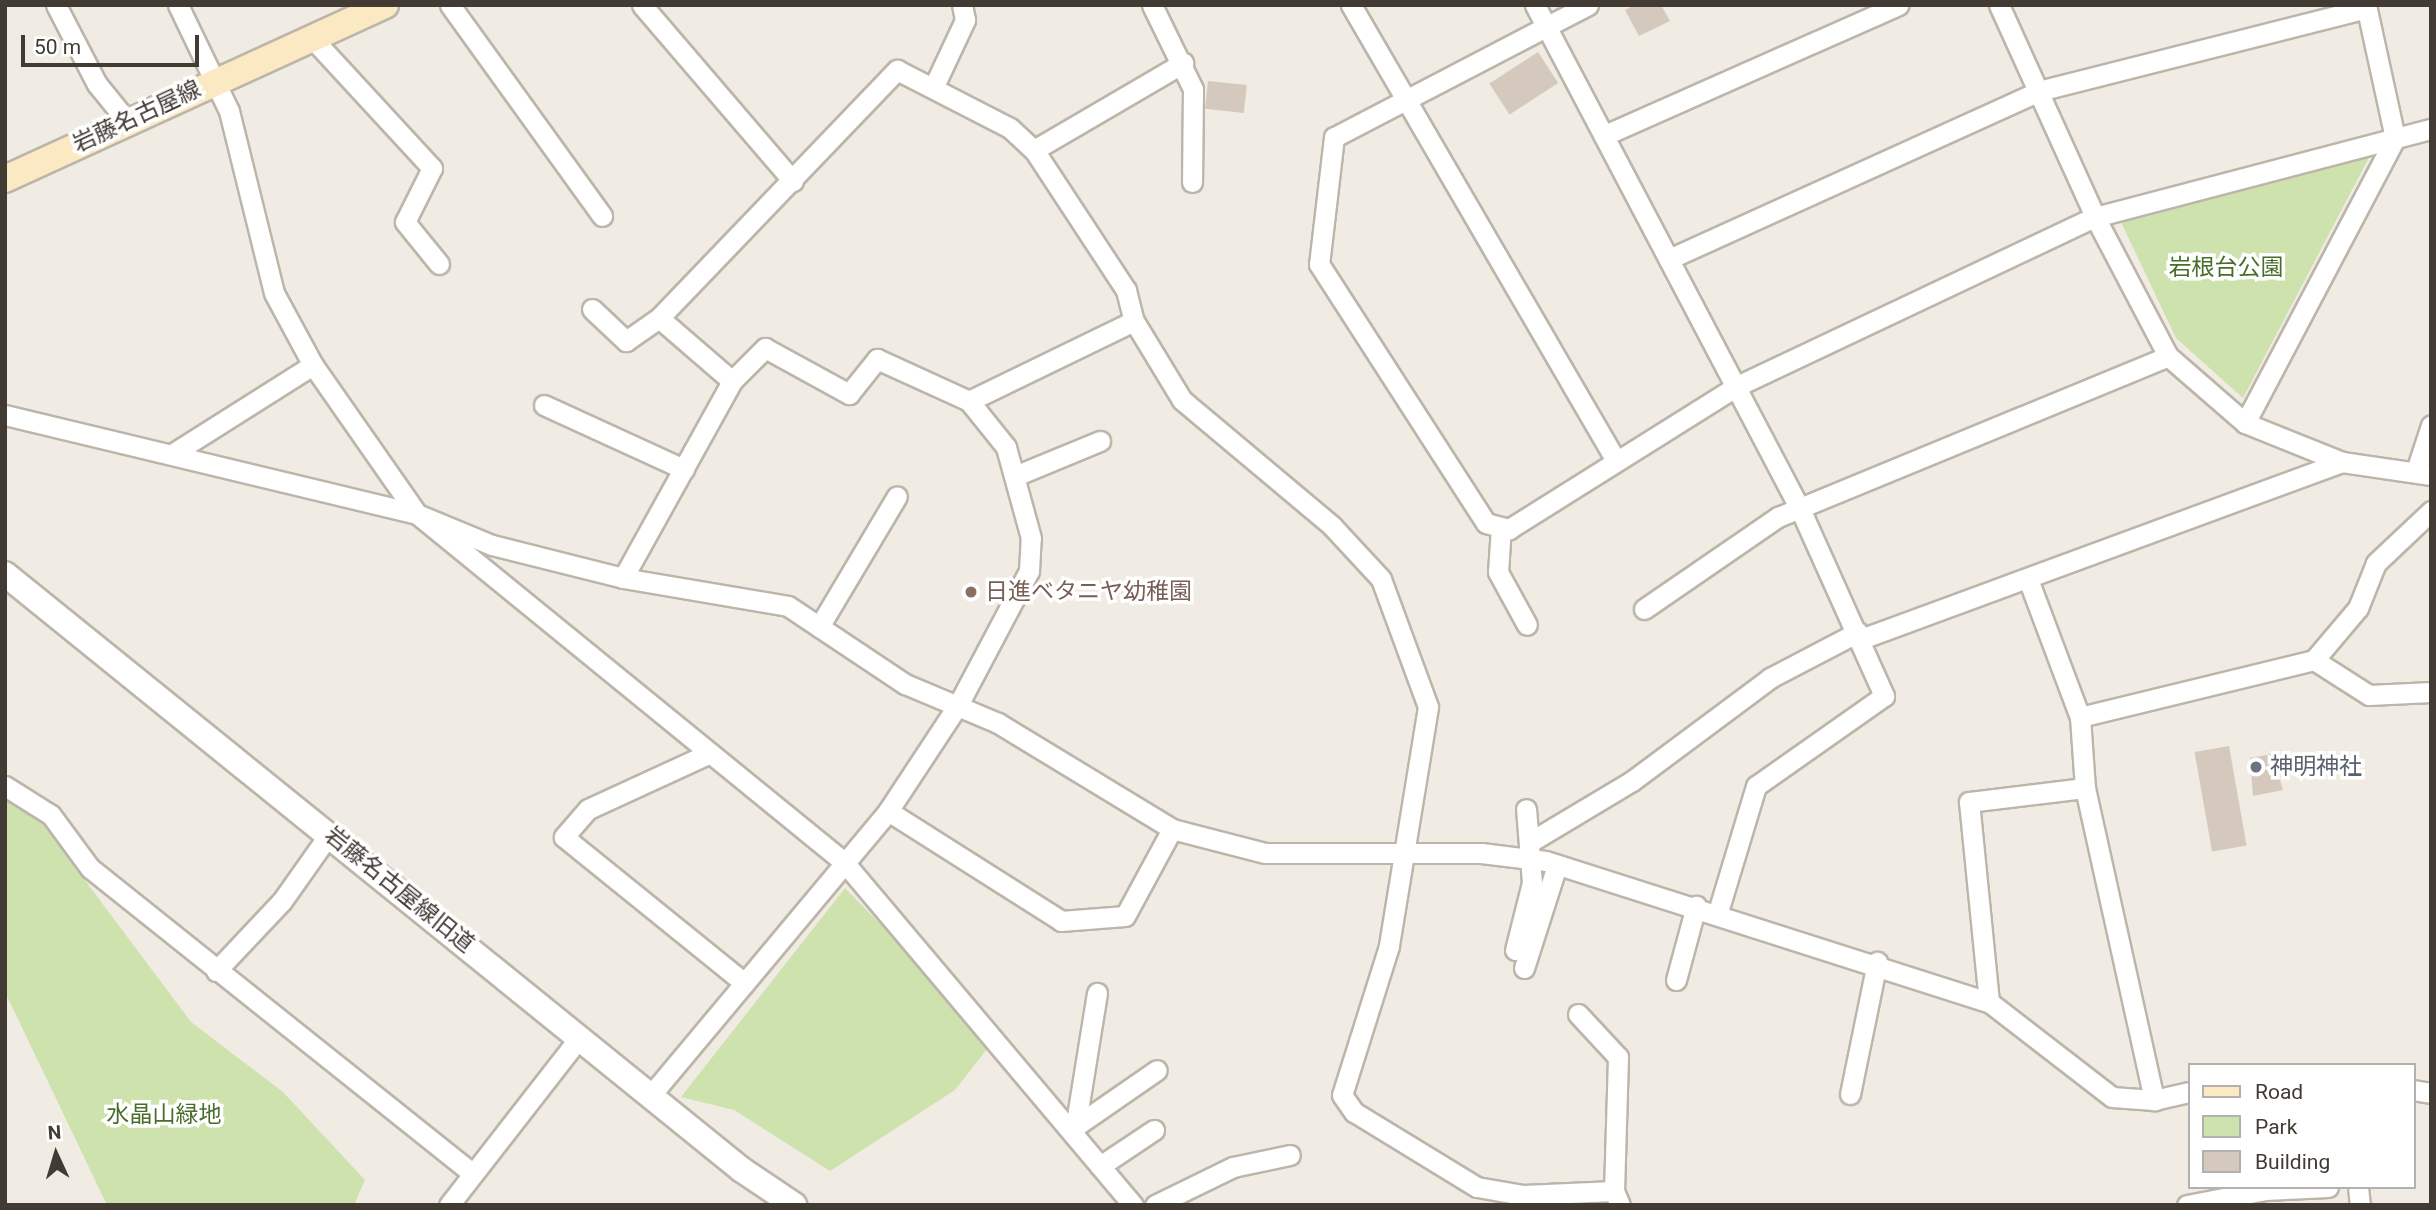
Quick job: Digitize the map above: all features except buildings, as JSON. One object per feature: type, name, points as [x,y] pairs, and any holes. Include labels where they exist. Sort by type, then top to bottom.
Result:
[{"type":"main road","name":"岩藤名古屋線","points":[[5,179],[213,81],[385,5]]},
{"type":"street","points":[[56,5],[97,84],[127,121]]},
{"type":"street","points":[[178,5],[229,111],[274,293],[313,365],[417,514],[844,862],[1075,1131],[1133,1205]]},
{"type":"street","points":[[450,5],[602,216]]},
{"type":"street","points":[[642,5],[793,181]]},
{"type":"street","points":[[935,84],[965,20],[962,5]]},
{"type":"street","points":[[1152,5],[1183,63],[1193,89],[1192,182]]},
{"type":"street","points":[[1351,5],[1615,459]]},
{"type":"street","points":[[1535,5],[1801,511],[1884,696],[1756,786],[1717,915]]},
{"type":"street","points":[[1588,5],[1334,137],[1319,264],[1486,523],[1509,529],[1615,459],[1737,386],[2095,217],[2431,129]]},
{"type":"street","points":[[1605,135],[1898,5]]},
{"type":"street","points":[[1999,5],[2095,217],[2168,356],[2245,423],[2343,462],[2423,473],[2431,425]]},
{"type":"street","points":[[1670,259],[2039,90],[2366,7],[2395,138],[2245,423]]},
{"type":"street","points":[[312,38],[432,168],[405,222],[439,264]]},
{"type":"street","points":[[1034,150],[1183,63]]},
{"type":"street","points":[[592,309],[626,341],[659,318],[897,70],[935,84],[1010,128],[1034,150],[1126,290],[1134,321],[1182,400],[1332,526],[1381,579],[1429,707],[1389,946],[1342,1095],[1354,1112],[1477,1188],[1523,1195],[1617,1198],[1618,1057],[1578,1014]]},
{"type":"street","points":[[659,318],[732,381]]},
{"type":"street","points":[[970,401],[1134,321]]},
{"type":"street","points":[[623,578],[732,381],[765,348],[849,394],[877,359],[970,401],[1006,447],[1031,538],[1030,571],[958,705],[888,811],[650,1096]]},
{"type":"street","points":[[1644,609],[1778,517],[1801,511],[2168,356]]},
{"type":"street","points":[[172,454],[313,365]]},
{"type":"street","points":[[544,405],[684,469]]},
{"type":"street","points":[[5,415],[417,514],[492,545],[623,578],[788,606],[905,684],[958,705],[1172,829],[1265,853],[1531,851],[1557,864],[1877,962],[1989,1002],[2112,1097],[2154,1100],[2188,1092]]},
{"type":"street","points":[[1015,476],[1100,441]]},
{"type":"street","points":[[1531,851],[1770,678],[1859,636],[2028,579],[2343,462]]},
{"type":"street","points":[[819,627],[897,496]]},
{"type":"street","points":[[2080,717],[2314,660],[2358,608],[2376,563],[2431,512]]},
{"type":"street","points":[[1501,527],[1498,572],[1527,625]]},
{"type":"street","name":"岩藤名古屋線旧道","points":[[5,574],[330,833],[650,1096],[794,1205]]},
{"type":"street","points":[[2028,579],[2080,717],[2085,788],[2154,1100]]},
{"type":"street","points":[[2314,660],[2368,695],[2431,692]]},
{"type":"street","points":[[710,753],[588,809],[564,836],[744,983]]},
{"type":"street","points":[[5,786],[51,815],[90,868],[471,1172]]},
{"type":"street","points":[[1989,1002],[1969,802],[2085,788]]},
{"type":"street","points":[[1515,950],[1531,851],[1526,809]]},
{"type":"street","points":[[888,811],[1061,921],[1125,916],[1172,829]]},
{"type":"street","points":[[216,971],[282,901],[330,833]]},
{"type":"street","points":[[1524,968],[1557,864]]},
{"type":"street","points":[[1676,980],[1696,906]]},
{"type":"street","points":[[1850,1094],[1877,962]]},
{"type":"street","points":[[1075,1131],[1097,993]]},
{"type":"street","points":[[449,1205],[471,1172],[579,1038]]},
{"type":"street","points":[[1075,1131],[1157,1070]]},
{"type":"street","points":[[1100,1166],[1154,1130]]},
{"type":"street","points":[[1155,1205],[1233,1167],[1290,1155]]},
{"type":"street","points":[[2187,1205],[2265,1189]]},
{"type":"green space","name":"岩根台公園","points":[[2374,148],[2243,398],[2176,338],[2119,218]]},
{"type":"green space","name":"水晶山緑地","points":[[5,797],[36,815],[191,1022],[283,1092],[365,1180],[354,1205],[107,1205],[5,992]]},
{"type":"green space","points":[[845,888],[930,975],[987,1049],[955,1090],[830,1171],[734,1110],[681,1097]]},
{"type":"place","name":"日進ベタニヤ幼稚園","points":[[971,592]]},
{"type":"place","name":"神明神社","points":[[2256,767]]}]
